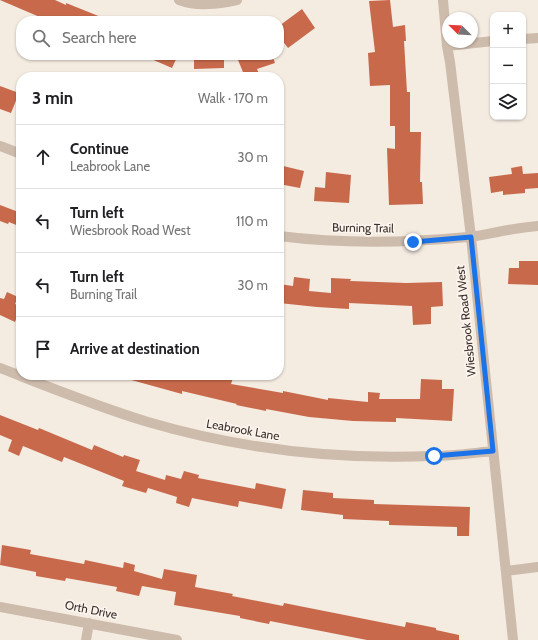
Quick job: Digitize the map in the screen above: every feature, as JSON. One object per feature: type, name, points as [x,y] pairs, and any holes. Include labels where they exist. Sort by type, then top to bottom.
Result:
[{"type":"street","points":[[179,0],[202,4],[214,4],[237,0]]},
{"type":"street","name":"Wiesbrook Road West","points":[[443,0],[444,12]]},
{"type":"street","points":[[526,39],[538,38]]},
{"type":"street","points":[[478,43],[490,41]]},
{"type":"street","name":"Wiesbrook Road West","points":[[447,48],[471,237],[513,640]]},
{"type":"street","points":[[0,146],[16,152]]},
{"type":"street","name":"Burning Trail","points":[[284,237],[333,242],[413,242],[471,237],[509,229],[538,226]]},
{"type":"street","name":"Leabrook Lane","points":[[0,368],[16,374]]},
{"type":"street","name":"Leabrook Lane","points":[[31,380],[93,404],[149,422],[193,434],[263,448],[326,454],[384,457],[434,456],[493,451]]},
{"type":"street","points":[[506,571],[538,567]]},
{"type":"street","name":"Orth Drive","points":[[0,607],[177,640]]},
{"type":"street","points":[[86,640],[89,623]]},
{"type":"building","points":[[0,0],[55,0],[98,16],[37,16]]},
{"type":"building","points":[[390,0],[393,27],[405,25],[406,41],[404,41],[407,92],[410,92],[410,132],[421,132],[420,182],[422,182],[423,204],[389,205],[387,148],[395,149],[395,126],[390,126],[390,85],[370,86],[368,53],[375,52],[369,1]]},
{"type":"building","points":[[302,9],[315,28],[288,48],[284,43],[284,22]]},
{"type":"building","points":[[154,60],[176,60],[172,68]]},
{"type":"building","points":[[194,60],[224,60],[224,68],[194,69]]},
{"type":"building","points":[[238,60],[274,60],[275,63],[257,69],[258,72],[243,72]]},
{"type":"building","points":[[0,86],[16,92],[16,100],[11,113],[0,109]]},
{"type":"building","points":[[284,166],[304,171],[300,188],[284,185]]},
{"type":"building","points":[[522,166],[523,174],[538,173],[538,188],[525,189],[525,193],[503,195],[503,191],[491,193],[489,177],[512,174],[511,168]]},
{"type":"building","points":[[326,172],[351,175],[349,203],[314,201],[315,187],[325,188]]},
{"type":"building","points":[[0,205],[16,211],[16,225],[0,221]]},
{"type":"building","points":[[519,261],[538,261],[538,285],[508,284],[509,268],[519,268]]},
{"type":"building","points":[[294,277],[310,279],[309,291],[331,293],[331,278],[351,279],[350,281],[406,283],[442,282],[443,306],[431,307],[431,324],[413,325],[412,306],[349,303],[349,309],[284,304],[284,285],[293,286]]},
{"type":"building","points":[[7,292],[16,296],[15,322],[0,315],[0,298],[4,299]]},
{"type":"building","points":[[421,379],[442,380],[442,389],[454,389],[452,421],[396,418],[396,422],[353,421],[309,417],[236,405],[237,404],[182,391],[182,394],[131,380],[232,380],[231,384],[283,393],[283,391],[328,400],[328,398],[368,402],[368,392],[380,393],[379,399],[420,399]]},
{"type":"building","points":[[0,415],[38,430],[39,428],[92,450],[94,445],[123,457],[124,455],[140,460],[136,471],[165,480],[166,475],[181,479],[184,471],[199,475],[198,478],[255,489],[256,483],[286,489],[282,509],[239,501],[238,507],[192,498],[189,507],[176,503],[177,497],[148,488],[146,493],[122,486],[124,481],[64,457],[62,462],[23,446],[19,456],[8,451],[12,440],[0,435]]},
{"type":"building","points":[[303,490],[333,493],[333,498],[374,500],[374,504],[470,507],[469,536],[457,536],[457,527],[389,525],[389,521],[343,519],[343,515],[301,510]]},
{"type":"building","points":[[2,545],[31,550],[30,554],[84,564],[85,560],[123,568],[124,562],[135,565],[134,571],[162,579],[164,569],[197,575],[195,587],[283,606],[284,603],[405,627],[406,622],[436,628],[436,630],[459,635],[459,640],[367,640],[270,621],[269,624],[240,618],[240,616],[174,605],[176,592],[142,586],[139,596],[116,591],[117,587],[66,578],[65,581],[36,576],[36,572],[0,565]]},
{"type":"route","points":[[413,242],[471,237],[493,451],[434,456]]}]
